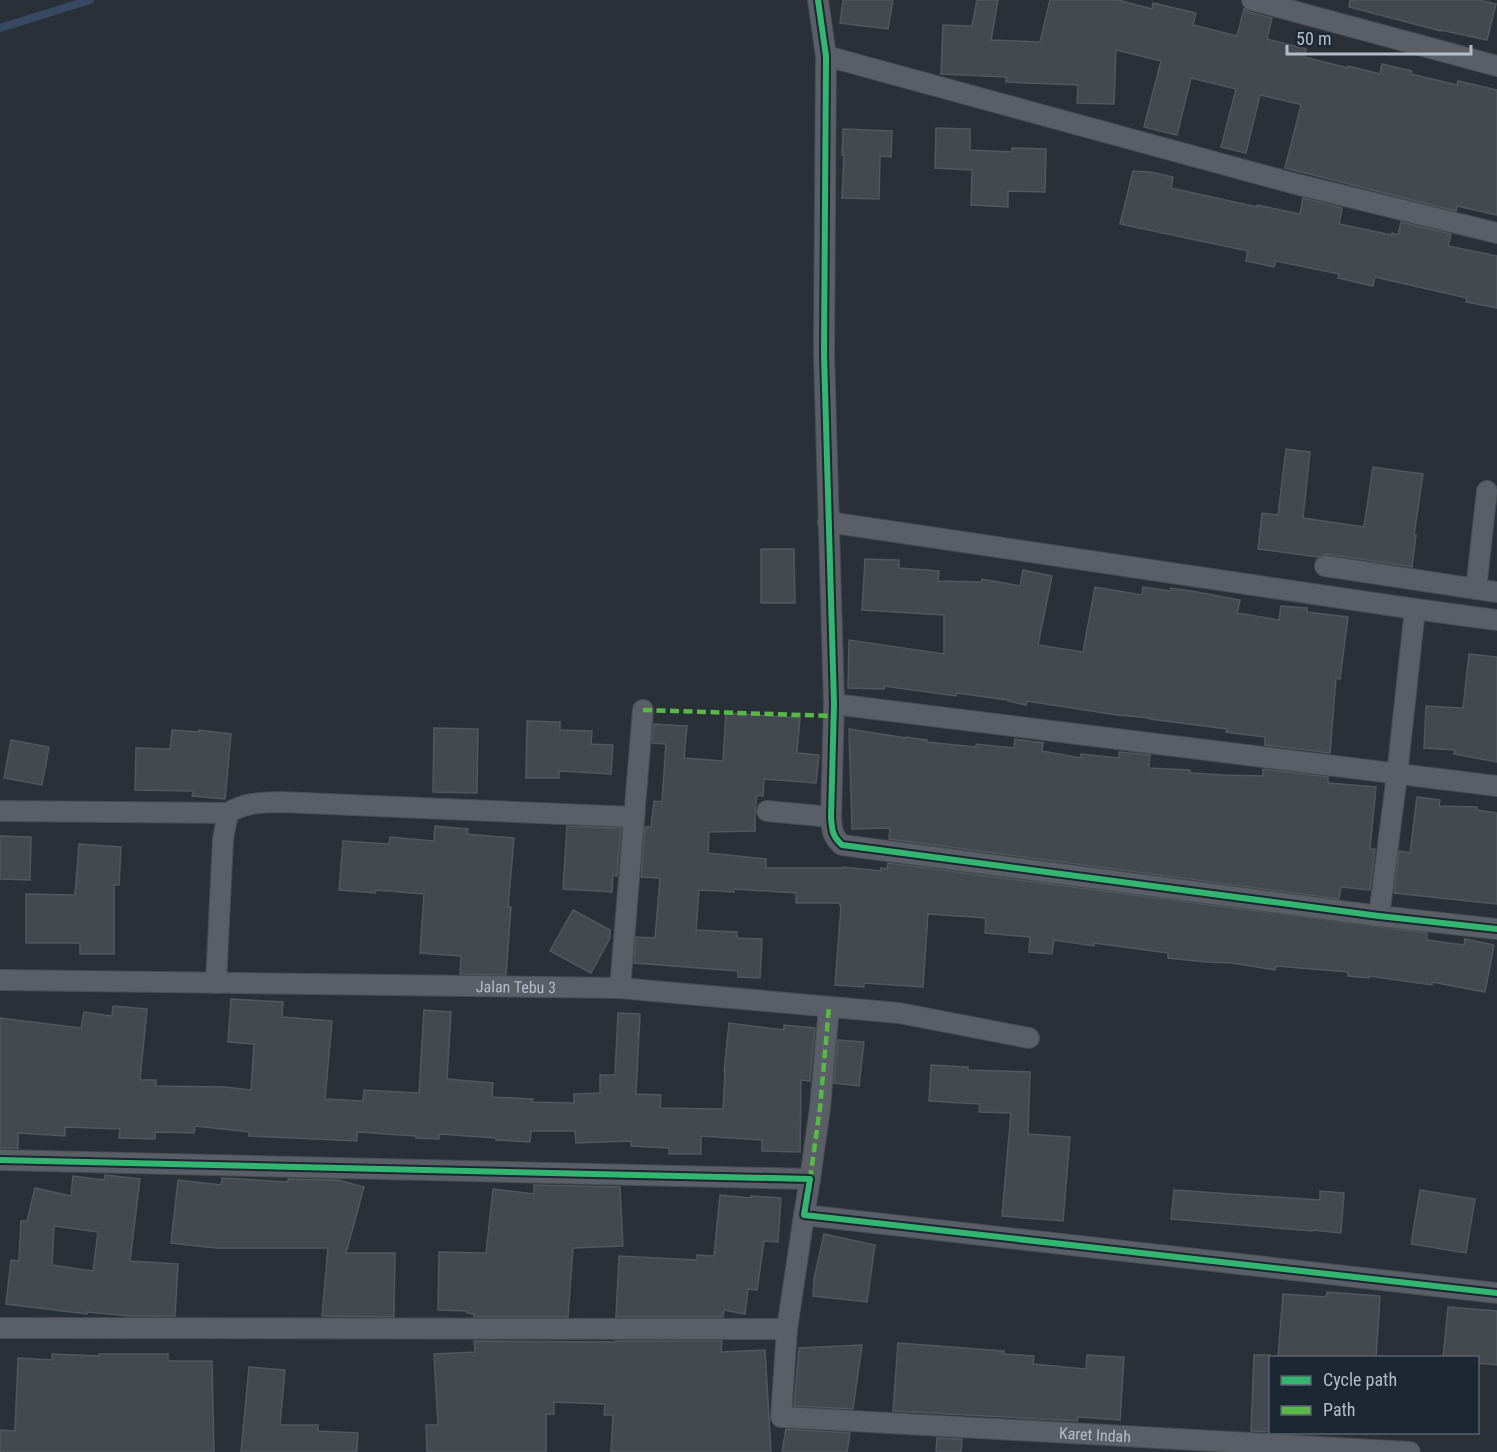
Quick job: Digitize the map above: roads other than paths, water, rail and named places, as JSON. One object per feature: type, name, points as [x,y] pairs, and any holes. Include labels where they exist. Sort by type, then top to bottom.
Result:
[{"type":"street","points":[[818,0],[826,56],[824,354],[834,704],[831,817],[835,839],[842,845],[1379,916],[1497,929]]},
{"type":"street","points":[[1252,0],[1497,66]]},
{"type":"street","points":[[826,56],[1292,183],[1497,233]]},
{"type":"street","points":[[1476,589],[1487,491]]},
{"type":"street","points":[[828,522],[1497,620]]},
{"type":"street","points":[[1325,566],[1497,592]]},
{"type":"street","points":[[1379,916],[1415,609]]},
{"type":"street","points":[[834,704],[1497,786]]},
{"type":"street","points":[[620,988],[643,710]]},
{"type":"street","points":[[0,812],[228,813],[239,806],[281,802],[634,817]]},
{"type":"street","points":[[767,811],[831,817]]},
{"type":"street","points":[[216,983],[224,839],[228,813]]},
{"type":"street","name":"Jalan Tebu 3","points":[[0,980],[620,988],[899,1013],[1029,1038]]},
{"type":"street","points":[[0,1328],[787,1329],[820,1108],[829,1007]]},
{"type":"street","points":[[0,1160],[810,1179]]},
{"type":"street","points":[[804,1215],[1497,1293]]},
{"type":"street","name":"Karet Indah","points":[[787,1329],[781,1417],[1410,1452]]},
{"type":"waterway","points":[[0,28],[90,0]]}]
